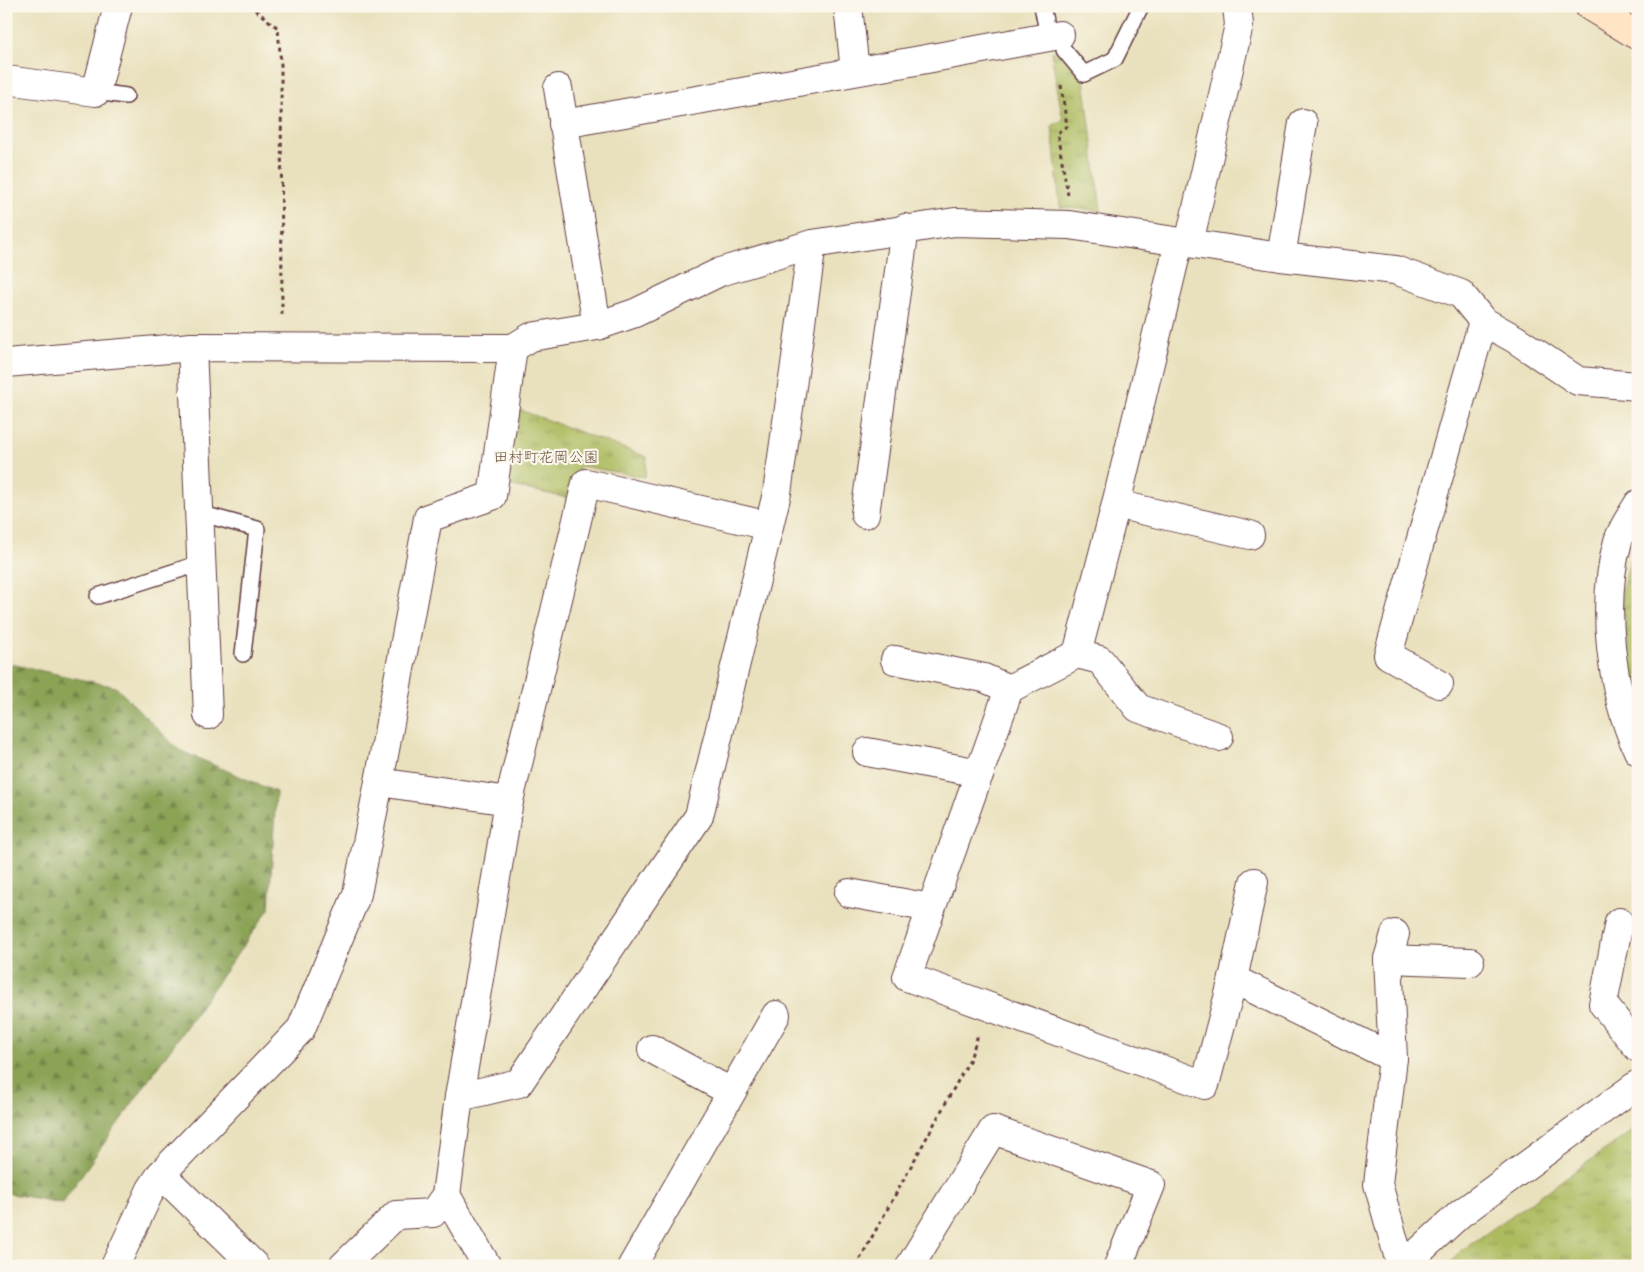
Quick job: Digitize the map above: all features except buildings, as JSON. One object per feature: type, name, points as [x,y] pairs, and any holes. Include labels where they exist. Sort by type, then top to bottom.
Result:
[{"type":"main road","points":[[1589,6],[1638,36]]},
{"type":"street","points":[[6,80],[96,92],[118,6]]},
{"type":"street","points":[[848,6],[855,71]]},
{"type":"street","points":[[1077,654],[1239,25],[1237,6]]},
{"type":"street","points":[[563,124],[855,71],[1057,40]]},
{"type":"street","points":[[558,88],[596,326]]},
{"type":"street","points":[[1282,257],[1303,123]]},
{"type":"street","points":[[6,363],[192,347],[513,348],[531,337],[596,326],[635,313],[720,272],[812,244],[905,228],[954,222],[1069,225],[1282,257],[1395,270],[1461,294],[1483,321],[1515,339],[1578,381],[1638,386]]},
{"type":"street","points":[[865,514],[905,228]]},
{"type":"street","points":[[459,1097],[519,1083],[699,816],[777,493],[812,244]]},
{"type":"street","points":[[1440,684],[1388,655],[1483,321]]},
{"type":"street","points":[[192,347],[208,716]]},
{"type":"street","points":[[115,1266],[151,1189],[161,1174],[301,1029],[357,894],[380,782],[428,518],[492,496],[513,348]]},
{"type":"street","points":[[343,1266],[396,1215],[433,1213],[446,1195],[459,1097],[509,801],[586,483],[769,526]]},
{"type":"street","points":[[1116,504],[1250,535]]},
{"type":"street","points":[[1638,504],[1619,539],[1614,557],[1610,578],[1609,621],[1618,695],[1624,718],[1638,751]]},
{"type":"street","points":[[1219,737],[1138,708],[1100,660],[1077,654],[1009,689],[907,977],[1205,1085],[1233,979],[1254,882]]},
{"type":"street","points":[[895,660],[984,678],[1009,689]]},
{"type":"street","points":[[867,752],[980,773]]},
{"type":"street","points":[[380,782],[509,801]]},
{"type":"street","points":[[849,893],[931,908]]},
{"type":"street","points":[[1619,922],[1603,1004],[1638,1048]]},
{"type":"street","points":[[1470,962],[1391,946],[1393,1058],[1378,1184],[1402,1266],[1460,1214],[1638,1084]]},
{"type":"street","points":[[1233,979],[1393,1058]]},
{"type":"street","points":[[632,1266],[776,1015]]},
{"type":"street","points":[[652,1049],[731,1092]]},
{"type":"street","points":[[910,1266],[993,1130],[1152,1185],[1118,1266]]},
{"type":"street","points":[[161,1174],[255,1266]]},
{"type":"street","points":[[446,1195],[487,1266]]},
{"type":"lane","points":[[1042,6],[1057,40],[1084,74],[1115,58],[1141,6]]},
{"type":"lane","points":[[96,92],[126,96]]},
{"type":"lane","points":[[199,513],[257,529],[243,654]]},
{"type":"lane","points":[[98,596],[201,563]]},
{"type":"path","points":[[255,10],[278,28],[281,65],[282,326]]},
{"type":"path","points":[[1057,40],[1058,66],[1067,126],[1057,132],[1070,208],[1069,225]]},
{"type":"path","points":[[856,1266],[970,1059],[988,1006]]},
{"type":"green space","points":[[1080,48],[1101,211],[1060,207],[1052,126],[1063,120],[1051,52]]},
{"type":"green space","name":"田村町花岡公園","points":[[520,410],[647,457],[645,477],[580,466],[572,499],[503,484]]},
{"type":"green space","points":[[1638,531],[1638,709],[1634,697],[1621,594]]},
{"type":"green space","points":[[6,663],[116,687],[179,750],[276,792],[269,909],[62,1203],[6,1193]]},
{"type":"green space","points":[[1638,1127],[1638,1266],[1447,1266],[1461,1251]]}]
